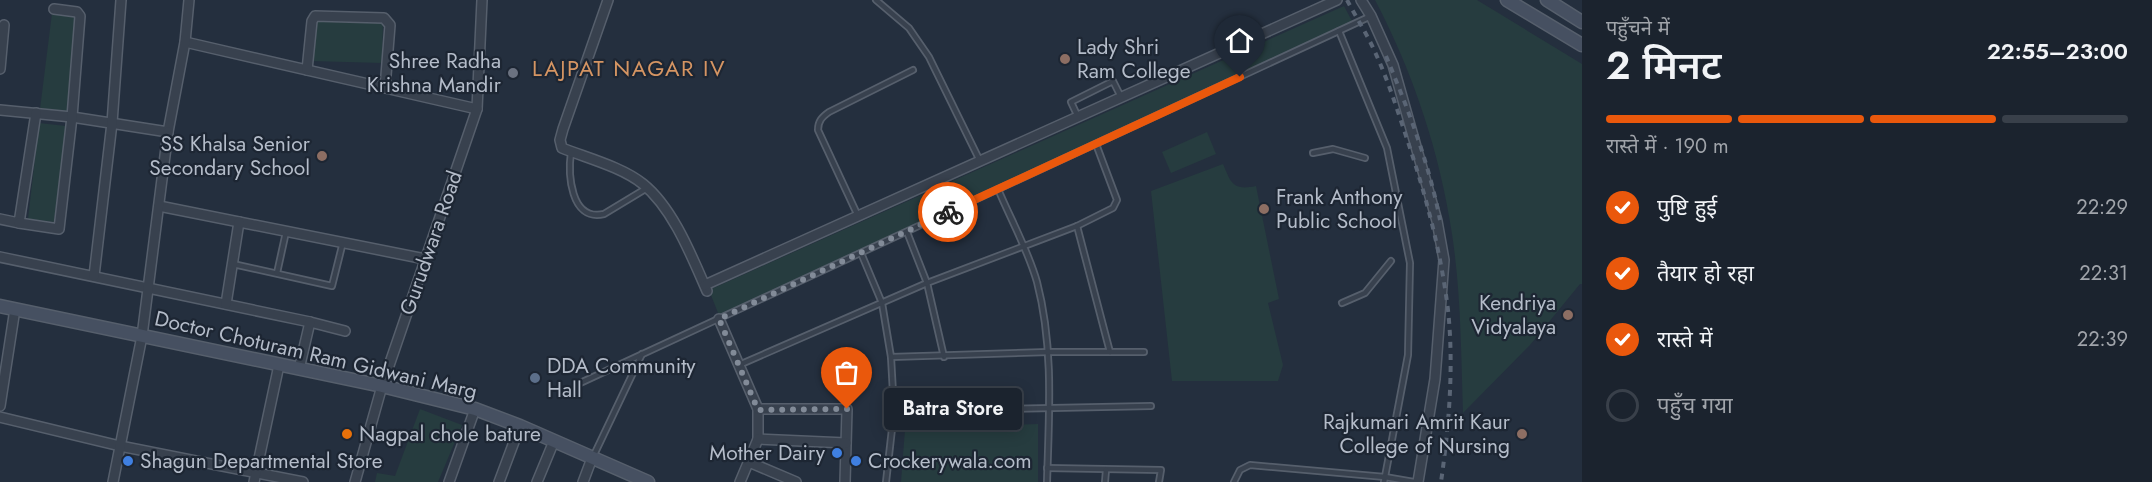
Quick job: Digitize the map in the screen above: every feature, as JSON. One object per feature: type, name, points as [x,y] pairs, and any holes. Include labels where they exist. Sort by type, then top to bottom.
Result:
[{"type":"street","points":[[94,276],[112,123],[121,0]]},
{"type":"street","points":[[113,482],[142,336],[168,132],[185,42],[189,0]]},
{"type":"street","name":"Gurudwara Road","points":[[354,482],[382,386],[477,109],[482,0]]},
{"type":"street","points":[[608,0],[561,140],[562,148],[627,174],[647,188],[679,230],[706,288],[858,216],[1337,0]]},
{"type":"street","points":[[1361,0],[1371,16],[1393,65],[1437,221],[1444,260],[1435,379],[1416,482]]},
{"type":"street","points":[[1507,0],[1582,45]]},
{"type":"street","points":[[1547,0],[1582,22]]},
{"type":"street","points":[[0,219],[59,229],[81,16],[77,12],[54,9]]},
{"type":"street","points":[[307,70],[312,21],[315,16],[384,18],[390,26],[385,88]]},
{"type":"street","points":[[0,69],[4,25]]},
{"type":"street","points":[[185,42],[477,109]]},
{"type":"street","points":[[0,110],[72,117],[168,132]]},
{"type":"street","points":[[19,223],[36,113]]},
{"type":"street","points":[[159,206],[425,258]]},
{"type":"street","points":[[226,304],[239,222]]},
{"type":"street","points":[[0,257],[345,331]]},
{"type":"street","name":"Doctor Choturam Ram Gidwani Marg","points":[[0,306],[382,386],[475,409],[592,458],[627,478],[648,482]]},
{"type":"street","points":[[0,406],[15,309]]},
{"type":"street","points":[[719,319],[758,410],[758,439],[740,482]]},
{"type":"street","points":[[299,369],[310,322]]},
{"type":"street","points":[[255,477],[279,365]]},
{"type":"street","points":[[449,482],[475,409]]},
{"type":"street","points":[[758,410],[847,409],[845,482]]},
{"type":"street","points":[[0,417],[255,477],[303,482]]},
{"type":"street","points":[[499,482],[520,426]]},
{"type":"street","points":[[758,439],[846,443]]},
{"type":"street","points":[[537,482],[554,441]]},
{"type":"street","points":[[583,482],[592,458]]},
{"type":"street","points":[[749,462],[795,482]]},
{"type":"lane","points":[[876,0],[909,28],[928,57],[980,161]]},
{"type":"lane","points":[[578,384],[1371,16]]},
{"type":"lane","points":[[1339,31],[1387,148],[1410,263],[1408,355],[1384,479]]},
{"type":"lane","points":[[858,216],[818,130],[818,125],[823,116],[829,112],[913,70]]},
{"type":"lane","points":[[1078,117],[1071,102],[1113,81],[1121,97]]},
{"type":"lane","points":[[739,364],[927,283],[1077,226],[1113,208],[1118,200],[1096,144]]},
{"type":"lane","points":[[1314,153],[1333,149],[1365,158]]},
{"type":"lane","points":[[571,152],[569,167],[573,194],[579,205],[589,213],[604,214],[647,188]]},
{"type":"lane","points":[[998,189],[1024,246],[1037,282],[1049,352],[1047,482]]},
{"type":"lane","points":[[1077,226],[1110,352]]},
{"type":"lane","points":[[277,273],[286,231]]},
{"type":"lane","points":[[907,232],[927,283],[945,357]]},
{"type":"lane","points":[[233,264],[332,286],[343,242]]},
{"type":"lane","points":[[861,253],[882,303],[891,357],[894,411],[886,482]]},
{"type":"lane","points":[[1342,303],[1365,293],[1391,261]]},
{"type":"lane","points":[[891,357],[1049,352],[1144,352]]},
{"type":"lane","points":[[592,458],[642,354]]},
{"type":"lane","points":[[894,411],[1151,406]]},
{"type":"lane","points":[[1234,482],[1240,470],[1250,465],[1416,482]]},
{"type":"lane","points":[[1047,468],[1161,470],[1159,482]]},
{"type":"lane","points":[[1105,482],[1106,470]]},
{"type":"green space","points":[[1375,0],[1477,0],[1582,64],[1582,284],[1530,345],[1463,413],[1457,278],[1447,204],[1432,143],[1413,84]]},
{"type":"green space","points":[[1344,6],[1352,21],[720,318],[709,290]]},
{"type":"green space","points":[[52,13],[79,16],[67,112],[40,109]]},
{"type":"green space","points":[[312,18],[383,21],[382,63],[311,61]]},
{"type":"green space","points":[[39,123],[66,126],[54,222],[28,219]]},
{"type":"green space","points":[[1207,132],[1216,154],[1171,173],[1162,152]]},
{"type":"green space","points":[[1223,164],[1234,184],[1242,187],[1256,186],[1279,299],[1268,303],[1283,365],[1278,381],[1172,381],[1151,191]]},
{"type":"green space","points":[[420,409],[462,425],[438,482],[375,482],[377,473],[395,476]]},
{"type":"green space","points":[[1038,424],[1038,482],[901,482],[905,429]]},
{"type":"railway","points":[[1347,0],[1372,45],[1393,96],[1421,183],[1441,267],[1450,331],[1451,374],[1441,482]]},
{"type":"railway","points":[[1386,56],[1417,136],[1440,220]]},
{"type":"way so far","points":[[847,409],[758,410],[719,319],[948,212]]},
{"type":"place","name":"Lady Shri Ram College","points":[[1065,59]]},
{"type":"place","name":"Shree Radha Krishna Mandir","points":[[513,73]]},
{"type":"place","name":"SS Khalsa Senior Secondary School","points":[[322,156]]},
{"type":"place","name":"Frank Anthony Public School","points":[[1264,209]]},
{"type":"place","name":"Kendriya Vidyalaya","points":[[1568,315]]},
{"type":"place","name":"DDA Community Hall","points":[[535,378]]},
{"type":"place","name":"Batra Store","points":[[847,409]]},
{"type":"place","name":"Nagpal chole bature","points":[[347,434]]},
{"type":"place","name":"Rajkumari Amrit Kaur College of Nursing","points":[[1522,434]]},
{"type":"place","name":"Mother Dairy","points":[[837,453]]},
{"type":"place","name":"Shagun Departmental Store","points":[[128,461]]},
{"type":"place","name":"Crockerywala.com","points":[[856,461]]},
{"type":"district","name":"LAJPAT NAGAR IV","points":[[629,68]]},
{"type":"route","points":[[948,212],[1240,77]]}]
